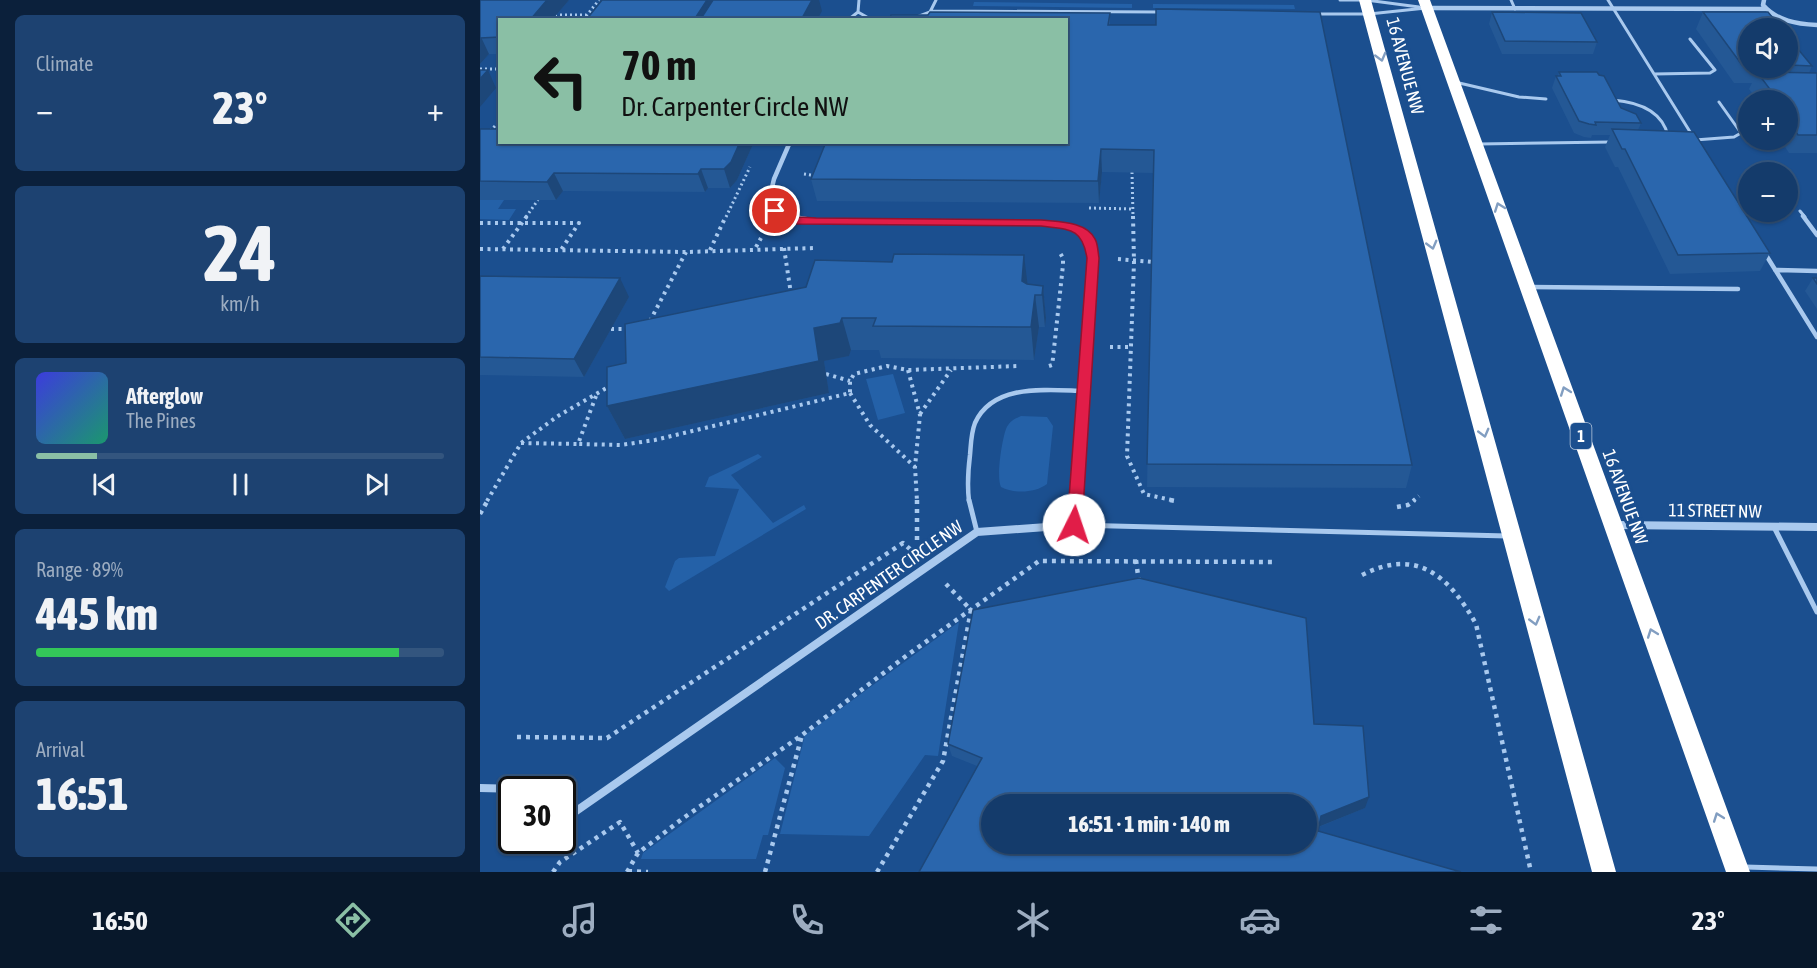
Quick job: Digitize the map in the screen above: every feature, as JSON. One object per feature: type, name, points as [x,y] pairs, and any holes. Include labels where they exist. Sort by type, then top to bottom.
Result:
[{"type":"highway","name":"16 AVENUE NW","points":[[1426,4],[1737,869]]},
{"type":"highway","name":"16 AVENUE NW","points":[[1367,5],[1604,872]]},
{"type":"street","points":[[1764,0],[1763,4],[1766,9]]},
{"type":"street","points":[[1426,4],[1515,9],[1766,9],[1787,21],[1817,26]]},
{"type":"street","points":[[789,144],[774,179],[769,200],[775,211],[786,218],[816,221],[1041,223],[1066,226],[1081,231],[1090,240],[1093,258],[1074,525]]},
{"type":"street","name":"DR. CARPENTER CIRCLE NW","points":[[576,811],[977,532],[1074,525]]},
{"type":"street","name":"11 STREET NW","points":[[1613,525],[1817,527]]},
{"type":"street","points":[[480,788],[498,788]]},
{"type":"lane","points":[[858,12],[857,6],[860,0]]},
{"type":"lane","points":[[931,11],[936,0]]},
{"type":"lane","points":[[1340,0],[1367,5],[1426,4]]},
{"type":"lane","points":[[1510,0],[1515,9]]},
{"type":"lane","points":[[1608,0],[1701,150]]},
{"type":"lane","points":[[1308,14],[1367,5],[1426,4]]},
{"type":"lane","points":[[914,18],[931,11],[1165,12]]},
{"type":"lane","points":[[850,18],[858,12]]},
{"type":"lane","points":[[858,12],[868,18]]},
{"type":"lane","points":[[1654,74],[1710,73],[1715,70],[1690,39]]},
{"type":"lane","points":[[1453,82],[1519,97],[1546,99]]},
{"type":"lane","points":[[1604,99],[1637,103],[1650,110],[1662,121],[1669,135],[1660,143]]},
{"type":"lane","points":[[1695,140],[1734,137],[1741,134],[1719,102]]},
{"type":"lane","points":[[1476,144],[1615,142]]},
{"type":"lane","points":[[1800,211],[1817,235]]},
{"type":"lane","points":[[1762,250],[1817,337]]},
{"type":"lane","points":[[1775,270],[1817,271]]},
{"type":"lane","points":[[1527,287],[1738,289]]},
{"type":"lane","points":[[977,532],[970,512],[966,487],[975,422],[987,405],[1023,392],[1083,391]]},
{"type":"lane","points":[[1074,525],[1513,536]]},
{"type":"lane","points":[[1774,527],[1817,612]]},
{"type":"lane","points":[[1737,869],[1817,869]]},
{"type":"path","points":[[584,18],[599,0]]},
{"type":"path","points":[[555,15],[586,15]]},
{"type":"path","points":[[480,69],[498,69]]},
{"type":"path","points":[[486,136],[498,122]]},
{"type":"path","points":[[710,250],[754,160]]},
{"type":"path","points":[[801,180],[808,164]]},
{"type":"path","points":[[1132,172],[1134,262],[1126,456],[1144,494]]},
{"type":"path","points":[[804,174],[827,177]]},
{"type":"path","points":[[503,249],[537,200]]},
{"type":"path","points":[[480,223],[579,224],[561,250]]},
{"type":"path","points":[[755,248],[761,238]]},
{"type":"path","points":[[480,249],[686,252],[755,248],[817,248]]},
{"type":"path","points":[[784,248],[793,302]]},
{"type":"path","points":[[1040,366],[1052,365],[1053,358],[1063,265],[1060,252],[1056,249]]},
{"type":"path","points":[[646,329],[686,252]]},
{"type":"path","points":[[1118,259],[1153,262]]},
{"type":"path","points":[[610,329],[634,329]]},
{"type":"path","points":[[1110,347],[1131,347]]},
{"type":"path","points":[[915,467],[869,425],[855,406],[850,393],[850,381],[854,374],[887,366],[908,370],[951,370],[1022,366]]},
{"type":"path","points":[[517,737],[607,738],[903,543],[916,554],[918,523],[915,467],[920,415],[908,370]]},
{"type":"path","points":[[920,415],[951,370]]},
{"type":"path","points":[[826,374],[850,381]]},
{"type":"path","points":[[480,514],[521,443],[558,416],[596,396],[613,384]]},
{"type":"path","points":[[521,443],[621,445],[655,440],[850,393]]},
{"type":"path","points":[[578,444],[596,396]]},
{"type":"path","points":[[1137,560],[1139,591]]},
{"type":"path","points":[[648,872],[628,872],[638,853],[1039,561],[1275,562]]},
{"type":"path","points":[[1362,575],[1387,564],[1415,565],[1437,573],[1459,593],[1476,624],[1531,872]]},
{"type":"path","points":[[945,583],[971,610]]},
{"type":"path","points":[[877,872],[943,761],[971,610]]},
{"type":"path","points":[[765,872],[802,735]]},
{"type":"path","points":[[553,872],[560,862],[620,822],[638,853]]},
{"type":"shaded area","points":[[974,2],[1132,4],[1132,8],[973,6]]},
{"type":"shaded area","points":[[1153,4],[1294,5],[1295,9],[1153,8]]},
{"type":"shaded area","points":[[480,200],[504,200],[498,209],[516,209],[509,220],[480,219]]},
{"type":"shaded area","points":[[893,374],[905,413],[878,420],[866,379]]},
{"type":"shaded area","points":[[1021,416],[1047,417],[1053,426],[1047,484],[1024,492],[1001,487],[999,475],[1006,429],[1012,421]]},
{"type":"shaded area","points":[[758,454],[762,457],[731,475],[773,523],[804,505],[806,509],[669,591],[665,587],[675,561],[679,558],[715,556],[739,489],[705,487],[709,477]]},
{"type":"shaded area","points":[[959,622],[938,756],[925,755],[869,836],[780,834],[805,735]]},
{"type":"shaded area","points":[[775,758],[785,768],[768,835],[763,835],[756,859],[641,859],[643,853]]},
{"type":"building","points":[[480,0],[547,0],[532,18],[498,18],[498,37],[480,38]]},
{"type":"building","points":[[602,0],[707,0],[695,18],[588,18]]},
{"type":"building","points":[[713,0],[812,0],[802,18],[701,18]]},
{"type":"building","points":[[1156,9],[1320,12],[1412,465],[1147,464],[1154,150],[1101,149],[1098,181],[811,179],[825,144],[1068,144],[1068,18],[890,18],[891,15],[928,15],[930,12],[1110,13],[1108,25],[1156,25]]},
{"type":"building","points":[[1492,12],[1581,13],[1597,42],[1505,41]]},
{"type":"building","points":[[1703,12],[1768,12],[1773,18],[1738,18],[1738,60]]},
{"type":"building","points":[[1798,49],[1812,66],[1798,65]]},
{"type":"building","points":[[480,70],[488,70],[480,79]]},
{"type":"building","points":[[1559,72],[1597,72],[1604,76],[1621,108],[1636,114],[1641,123],[1595,122],[1596,125],[1579,121],[1556,76],[1561,76]]},
{"type":"building","points":[[1798,73],[1817,73],[1817,135],[1798,135],[1798,90],[1770,90],[1762,78],[1798,78]]},
{"type":"building","points":[[480,129],[498,129],[498,144],[739,144],[731,162],[724,169],[701,169],[698,174],[554,173],[547,182],[480,181]]},
{"type":"building","points":[[1612,129],[1694,132],[1738,202],[1738,222],[1751,222],[1770,253],[1678,255],[1625,149],[1622,149]]},
{"type":"building","points":[[894,254],[1024,255],[1022,281],[1043,286],[1042,295],[1035,295],[1031,327],[873,326],[876,318],[842,318],[840,323],[814,328],[819,361],[607,406],[607,367],[626,363],[625,324],[806,287],[815,260],[892,262]]},
{"type":"building","points":[[480,276],[620,278],[574,359],[480,357]]},
{"type":"building","points":[[1139,578],[1306,618],[1314,724],[1363,726],[1369,797],[1321,816],[1318,831],[1461,872],[919,872],[982,758],[948,744],[973,610]]},
{"type":"route","points":[[775,211],[786,218],[816,221],[1041,223],[1066,226],[1081,231],[1090,240],[1093,258],[1074,525]]}]
